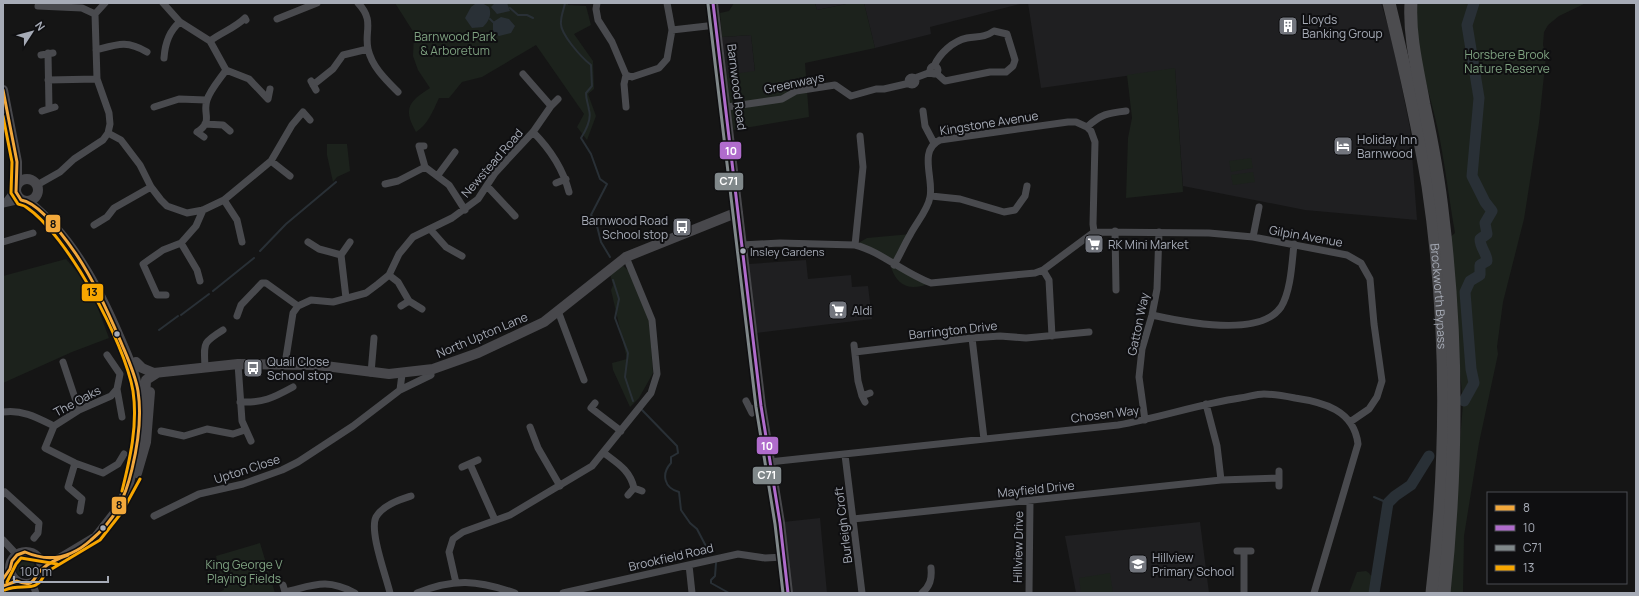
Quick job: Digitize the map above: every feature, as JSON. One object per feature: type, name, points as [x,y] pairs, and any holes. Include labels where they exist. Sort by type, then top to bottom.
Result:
[{"type":"highway","name":"Brockworth Bypass","points":[[1390,3],[1419,134],[1431,212],[1439,293],[1443,384],[1443,434],[1439,528],[1432,593]]},
{"type":"highway","name":"Brockworth Bypass","points":[[1411,3],[1412,37],[1440,196],[1450,288],[1455,425],[1451,505],[1444,593]]},
{"type":"street","points":[[34,186],[60,172],[74,159],[103,140],[108,133],[110,124],[108,114],[97,79],[95,14],[105,3]]},
{"type":"street","points":[[163,3],[180,22],[210,41],[226,70],[249,79],[268,99],[270,89]]},
{"type":"street","points":[[277,19],[317,3]]},
{"type":"street","points":[[358,3],[369,21],[368,49],[378,72],[398,92]]},
{"type":"street","points":[[597,3],[596,9],[598,20],[612,42],[626,75],[624,84],[626,107]]},
{"type":"street","points":[[626,75],[632,77],[659,68],[667,59],[672,30],[667,3]]},
{"type":"street","name":"Barnwood Road","points":[[713,3],[727,107],[761,406],[788,593]]},
{"type":"street","points":[[38,8],[82,8],[95,14]]},
{"type":"street","points":[[210,41],[225,30],[236,26],[245,18],[246,20]]},
{"type":"street","points":[[164,58],[166,43],[171,31],[180,22]]},
{"type":"street","points":[[672,30],[716,26]]},
{"type":"street","points":[[994,31],[1007,34],[1015,60],[1013,66],[1006,72],[990,72],[945,81],[934,70],[937,59],[953,43],[968,38],[975,39],[986,36],[994,31]]},
{"type":"street","points":[[96,50],[129,43],[147,52]]},
{"type":"street","points":[[313,85],[333,69],[343,55],[368,49]]},
{"type":"street","points":[[47,53],[49,109]]},
{"type":"street","points":[[204,137],[198,132],[207,120],[206,100],[226,70]]},
{"type":"street","name":"Greenways","points":[[727,107],[782,99],[796,91],[835,85],[851,96],[912,81],[934,70]]},
{"type":"street","points":[[523,74],[551,106]]},
{"type":"street","points":[[48,80],[97,79]]},
{"type":"street","points":[[3,90],[17,162],[18,196],[47,218],[77,256],[106,307],[134,363],[136,374],[146,380],[150,392]]},
{"type":"street","points":[[154,107],[178,99],[206,100]]},
{"type":"street","name":"Newstead Road","points":[[298,306],[311,300],[333,302],[366,293],[389,274],[405,244],[413,237],[465,210],[478,199],[495,173],[533,132],[551,106],[558,99]]},
{"type":"street","points":[[923,111],[925,126],[934,143]]},
{"type":"street","points":[[742,245],[780,242],[854,245],[866,248],[894,265],[931,283],[1035,273],[1043,270],[1094,232],[1095,142],[1091,131],[1087,127],[1104,114],[1126,111]]},
{"type":"street","points":[[108,133],[121,140],[140,165],[151,187],[160,200],[168,206],[187,214],[204,210],[224,200],[271,161],[292,125],[302,112],[310,120]]},
{"type":"street","name":"Kingstone Avenue","points":[[931,196],[928,163],[929,153],[934,143],[940,140],[1068,122],[1076,122],[1087,127]]},
{"type":"street","points":[[205,124],[223,125],[230,131]]},
{"type":"street","points":[[533,132],[544,144],[566,179],[569,192]]},
{"type":"street","points":[[854,245],[863,167],[860,136]]},
{"type":"street","points":[[420,137],[419,146],[425,167],[438,175],[449,185],[465,210]]},
{"type":"street","points":[[438,175],[455,152]]},
{"type":"street","points":[[271,161],[290,176]]},
{"type":"street","points":[[17,162],[34,186],[47,218]]},
{"type":"street","points":[[385,184],[398,180],[425,167]]},
{"type":"street","points":[[556,183],[566,179]]},
{"type":"street","points":[[4,204],[22,180],[34,186]]},
{"type":"street","points":[[4,204],[33,199],[34,186]]},
{"type":"street","points":[[487,186],[511,214]]},
{"type":"street","points":[[894,265],[931,196],[960,199],[1004,212],[1015,210],[1025,196],[1027,186]]},
{"type":"street","points":[[94,225],[107,217],[112,205],[151,187]]},
{"type":"street","points":[[224,200],[238,220],[242,242]]},
{"type":"street","points":[[1253,237],[1258,207]]},
{"type":"street","points":[[143,264],[163,250],[181,243],[196,226],[204,210]]},
{"type":"street","name":"North Upton Lane","points":[[158,375],[205,367],[238,364],[317,365],[371,373],[402,374],[433,369],[474,354],[544,322],[626,257],[738,212]]},
{"type":"street","points":[[430,229],[446,247],[462,256]]},
{"type":"street","name":"Gilpin Avenue","points":[[1094,232],[1209,233],[1253,237],[1338,252],[1353,257],[1361,263],[1370,279],[1374,324],[1382,381],[1377,397],[1369,408],[1350,422]]},
{"type":"street","points":[[1115,232],[1116,290]]},
{"type":"street","name":"Gatton Way","points":[[1146,420],[1139,377],[1142,349],[1152,315],[1157,289],[1159,232]]},
{"type":"street","points":[[4,239],[33,233]]},
{"type":"street","points":[[308,242],[319,249],[341,254]]},
{"type":"street","points":[[346,298],[341,254],[350,242]]},
{"type":"street","points":[[181,243],[201,268],[200,281]]},
{"type":"street","points":[[1152,315],[1180,321],[1209,324],[1233,325],[1257,323],[1281,307],[1290,281],[1294,244]]},
{"type":"street","points":[[456,583],[449,552],[453,539],[462,532],[522,509],[592,466],[604,453],[651,392],[657,374],[652,320],[626,257]]},
{"type":"street","points":[[136,258],[143,264],[155,297],[166,295]]},
{"type":"street","points":[[1043,270],[1049,280],[1052,336]]},
{"type":"street","points":[[389,274],[398,282],[409,301],[422,309]]},
{"type":"street","points":[[237,316],[239,303],[262,280],[298,306],[293,314],[285,364]]},
{"type":"street","points":[[401,306],[409,301]]},
{"type":"street","points":[[558,311],[584,380]]},
{"type":"street","points":[[205,367],[204,348],[207,339],[223,330]]},
{"type":"street","name":"Barrington Drive","points":[[866,397],[858,381],[855,348],[972,338],[1052,336],[1089,332]]},
{"type":"street","points":[[371,373],[374,338]]},
{"type":"street","points":[[972,338],[984,439]]},
{"type":"street","name":"The Oaks","points":[[107,355],[120,374],[117,389],[111,396],[79,410],[54,426],[45,448],[75,463],[103,473],[118,464],[124,454]]},
{"type":"street","points":[[63,362],[79,410]]},
{"type":"street","points":[[134,363],[146,371],[158,375]]},
{"type":"street","points":[[127,492],[136,455],[139,423],[138,392],[134,363]]},
{"type":"street","points":[[238,364],[242,421],[251,441]]},
{"type":"street","points":[[400,390],[402,374]]},
{"type":"street","points":[[146,380],[158,375]]},
{"type":"street","points":[[41,570],[96,537],[118,509],[136,477],[144,455],[151,385],[158,375]]},
{"type":"street","name":"Upton Close","points":[[154,516],[199,494],[248,483],[298,462],[353,426],[400,390],[430,375]]},
{"type":"street","points":[[127,492],[136,470],[142,446],[146,380]]},
{"type":"street","points":[[240,402],[263,401],[274,398],[293,388]]},
{"type":"street","points":[[117,389],[122,417]]},
{"type":"street","name":"Chosen Way","points":[[769,462],[845,455],[1146,420],[1206,404],[1264,394],[1322,403],[1340,411],[1350,422],[1357,436],[1358,444],[1341,504],[1338,522],[1314,593]]},
{"type":"street","points":[[746,402],[752,413],[754,408],[761,406]]},
{"type":"street","points":[[1206,404],[1217,446],[1221,480]]},
{"type":"street","points":[[591,408],[621,430]]},
{"type":"street","name":"The Oaks","points":[[3,412],[10,411],[29,414],[54,426]]},
{"type":"street","points":[[530,427],[538,448],[560,486]]},
{"type":"street","points":[[161,431],[184,436],[207,429],[233,434],[245,430]]},
{"type":"street","points":[[604,453],[624,468],[629,474],[634,488],[642,491]]},
{"type":"street","name":"Burleigh Croft","points":[[845,455],[862,593]]},
{"type":"street","points":[[462,467],[478,460]]},
{"type":"street","points":[[75,463],[68,487],[82,499],[80,511]]},
{"type":"street","points":[[470,464],[495,520]]},
{"type":"street","name":"Mayfield Drive","points":[[853,519],[1279,475],[1278,486]]},
{"type":"street","points":[[628,495],[634,488]]},
{"type":"street","points":[[4,491],[39,523],[38,533],[34,538]]},
{"type":"street","points":[[390,593],[374,532],[375,520],[377,515],[384,509],[411,497]]},
{"type":"street","name":"Hillview Drive","points":[[1029,593],[1030,501]]},
{"type":"street","points":[[3,540],[17,555]]},
{"type":"street","points":[[1244,551],[1244,593]]},
{"type":"street","points":[[3,579],[10,569],[12,561],[17,555],[29,553],[36,556],[58,559]]},
{"type":"street","name":"Brookfield Road","points":[[563,593],[738,554],[765,558],[784,557]]},
{"type":"street","points":[[10,569],[12,576],[17,581],[24,584],[32,582],[38,577],[41,570],[40,563],[36,556]]},
{"type":"street","points":[[690,565],[692,593]]},
{"type":"street","points":[[922,593],[935,578],[931,568]]},
{"type":"street","points":[[3,586],[17,581]]},
{"type":"street","points":[[32,582],[36,593]]},
{"type":"street","points":[[283,585],[285,592],[327,583],[343,586],[355,593]]},
{"type":"street","points":[[417,593],[433,587],[456,583],[486,583],[515,593]]},
{"type":"shaded area","points":[[482,3],[489,7],[489,18],[483,27],[472,28],[465,18],[471,7],[475,4]]},
{"type":"shaded area","points":[[495,3],[507,3],[510,11],[497,14],[491,7]]},
{"type":"shaded area","points":[[815,3],[851,3],[817,10]]},
{"type":"shaded area","points":[[864,3],[1024,3],[930,27],[931,34],[875,48]]},
{"type":"shaded area","points":[[1028,3],[1381,3],[1392,39],[1410,128],[1417,220],[1305,210],[1183,186],[1175,69],[1041,88]]},
{"type":"shaded area","points":[[501,17],[509,19],[515,26],[511,33],[499,36],[493,32],[493,22]]},
{"type":"shaded area","points":[[751,35],[755,72],[726,75],[722,37]]},
{"type":"shaded area","points":[[806,260],[808,279],[851,275],[852,287],[868,286],[872,319],[756,333],[749,264]]},
{"type":"shaded area","points":[[820,518],[827,593],[791,593],[783,522]]},
{"type":"shaded area","name":"Hillview Primary School","points":[[1200,522],[1209,593],[1076,593],[1065,536]]},
{"type":"green space","name":"Barnwood Park & Arboretum","points":[[395,3],[568,3],[568,5],[586,6],[591,25],[574,34],[593,61],[594,89],[588,94],[596,116],[587,140],[577,127],[584,114],[536,45],[482,77],[462,82],[449,98],[439,98],[427,121],[416,132],[410,117],[410,107],[412,102],[430,88],[418,70],[413,56],[414,33]]},
{"type":"green space","points":[[734,3],[815,3],[817,10],[851,3],[864,3],[875,48],[805,63],[809,117],[733,130],[726,75],[755,71],[751,35],[722,37],[720,13],[729,11]]},
{"type":"green space","name":"Horsbere Brook Nature Reserve","points":[[1418,3],[1586,3],[1559,16],[1548,25],[1544,32],[1543,45],[1546,56],[1539,123],[1524,219],[1503,302],[1497,347],[1498,354],[1479,443],[1464,536],[1464,593],[1448,593],[1463,403],[1447,240],[1455,233],[1438,130],[1419,50],[1417,34]]},
{"type":"green space","points":[[1175,68],[1183,192],[1126,198],[1128,138],[1132,118],[1127,75]]},
{"type":"green space","points":[[327,144],[347,144],[350,171],[337,177],[333,182],[327,155]]},
{"type":"green space","points":[[1251,158],[1253,168],[1231,172],[1229,161]]},
{"type":"green space","points":[[1253,172],[1255,182],[1233,185],[1231,175]]},
{"type":"green space","points":[[911,234],[893,266],[931,283],[923,286],[910,287],[904,285],[896,278],[890,264],[855,245],[867,238]]},
{"type":"green space","points":[[66,259],[90,287],[109,338],[72,352],[3,383],[3,276]]},
{"type":"green space","points":[[620,263],[630,272],[649,319],[653,373],[639,398],[630,407],[613,370],[612,363],[627,359],[611,290],[613,285],[609,271]]},
{"type":"green space","name":"King George V Playing Fields","points":[[260,543],[275,593],[217,593],[224,590],[216,556]]},
{"type":"green space","points":[[25,557],[32,560],[35,567],[32,574],[25,577],[18,574],[15,567],[18,560]]},
{"type":"green space","points":[[1366,571],[1372,578],[1371,593],[1349,593],[1357,572]]},
{"type":"green space","points":[[1110,573],[1113,593],[1081,593],[1079,578]]},
{"type":"waterway","points":[[565,3],[561,17],[561,27],[567,39],[591,65],[592,86],[586,93],[590,117],[587,128],[581,138],[591,154],[600,179],[607,184],[591,215],[596,222],[601,242],[610,257]]},
{"type":"waterway","points":[[1464,401],[1474,383],[1471,369],[1465,292],[1470,281],[1480,275],[1480,265],[1487,261],[1480,239],[1487,234],[1485,223],[1492,211],[1485,202],[1472,176],[1479,98],[1467,25],[1474,3]]},
{"type":"waterway","points":[[510,8],[518,15],[527,15],[533,18]]},
{"type":"waterway","points":[[490,19],[493,22]]},
{"type":"waterway","points":[[260,251],[286,224],[336,182]]},
{"type":"waterway","points":[[213,291],[254,258]]},
{"type":"waterway","points":[[613,280],[619,299],[615,318],[628,353],[625,377],[633,401]]},
{"type":"waterway","points":[[181,315],[209,294]]},
{"type":"waterway","points":[[159,330],[178,316]]},
{"type":"waterway","points":[[642,410],[677,446],[678,453],[671,457],[671,463],[666,472],[665,476],[667,484],[679,492],[681,510],[690,523],[697,529],[709,552]]},
{"type":"waterway","points":[[1374,593],[1388,503],[1411,485],[1429,456]]},
{"type":"waterway","points":[[1374,497],[1388,503]]},
{"type":"waterway","points":[[716,563],[715,576],[711,580],[711,583],[729,593]]},
{"type":"transit line","name":"10","points":[[713,3],[761,406],[780,523],[788,593]]},
{"type":"transit line","name":"C71","points":[[708,4],[756,407],[775,524],[783,593]]},
{"type":"transit line","name":"8","points":[[3,90],[17,162],[16,192],[21,200],[36,207],[52,222],[83,264],[105,307],[130,365],[138,391],[140,411],[138,440],[129,480],[118,508],[107,525],[83,546],[68,555],[52,558],[25,552],[17,555],[12,561],[10,569],[3,579]]},
{"type":"transit line","name":"13","points":[[3,116],[12,162],[11,193],[18,204],[25,206],[42,221],[59,240],[76,264],[106,319],[119,346],[128,370],[133,391],[135,416],[130,454],[122,491]]},
{"type":"transit line","name":"13","points":[[5,590],[38,584],[42,580],[45,573],[100,540],[122,512],[140,479]]},
{"type":"transit line","name":"8","points":[[3,586],[17,581],[27,584],[30,583],[45,567],[68,555]]},
{"type":"transit line","name":"13","points":[[7,582],[16,564],[21,558],[57,564]]},
{"type":"place","name":"Lloyds Banking Group","points":[[1288,26]]},
{"type":"place","name":"Holiday Inn Barnwood","points":[[1343,146]]},
{"type":"place","name":"Barnwood Road School stop","points":[[682,227]]},
{"type":"place","name":"RK Mini Market","points":[[1094,244]]},
{"type":"place","name":"Insley Gardens","points":[[743,251]]},
{"type":"place","name":"Aldi","points":[[838,310]]},
{"type":"place","name":"Quail Close School stop","points":[[253,368]]},
{"type":"place","name":"Hillview Primary School","points":[[1138,564]]}]
